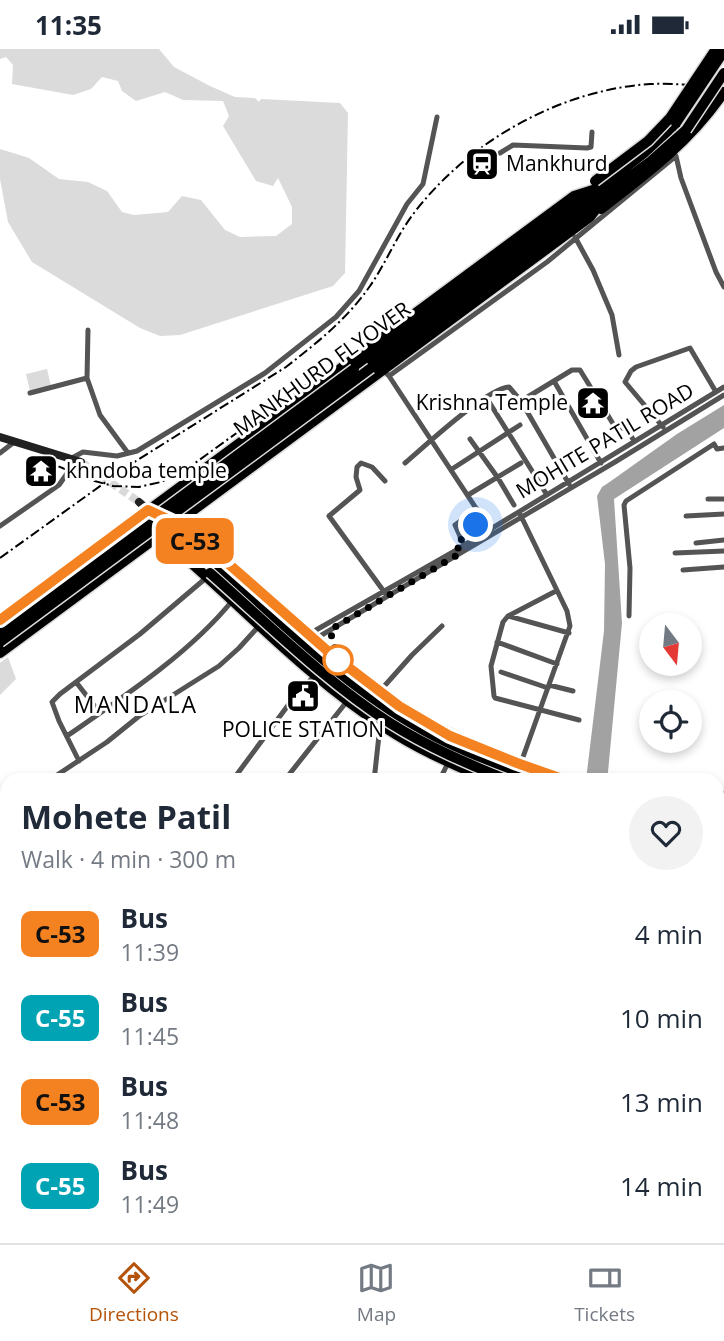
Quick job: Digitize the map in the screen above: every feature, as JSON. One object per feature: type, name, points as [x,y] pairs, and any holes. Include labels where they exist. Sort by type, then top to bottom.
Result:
[{"type":"highway","points":[[603,191],[670,118],[716,49]]},
{"type":"highway","points":[[603,191],[676,123],[724,51]]},
{"type":"highway","points":[[0,620],[148,510],[603,191],[651,161],[685,130],[724,73]]},
{"type":"highway","points":[[603,191],[641,179],[684,142],[724,92]]},
{"type":"highway","name":"MANKHURD FLYOVER","points":[[0,631],[354,369],[603,191]]},
{"type":"highway","points":[[0,653],[380,372],[473,308],[582,206]]},
{"type":"highway","name":"MANKHURD FLYOVER","points":[[0,642],[380,372],[396,350],[582,206]]},
{"type":"highway","points":[[148,510],[176,523],[199,545],[223,559],[311,637],[379,692],[450,736],[546,773]]},
{"type":"highway","points":[[148,510],[161,534],[186,558],[211,572],[394,713],[446,743],[523,773]]},
{"type":"highway","points":[[190,535],[192,512]]},
{"type":"highway","points":[[199,545],[211,572],[232,601],[315,675],[384,727],[473,773]]},
{"type":"highway","points":[[211,572],[319,669],[388,722],[441,752],[490,773]]},
{"type":"street","points":[[70,459],[83,452],[117,456],[137,451],[265,373],[336,317],[359,291],[407,204],[423,184],[437,117]]},
{"type":"street","points":[[500,153],[513,145],[587,148],[592,143],[592,132]]},
{"type":"street","points":[[473,308],[547,261],[676,156],[681,178],[724,287]]},
{"type":"street","points":[[576,237],[612,315],[619,355]]},
{"type":"street","points":[[88,330],[87,378],[100,415],[128,453]]},
{"type":"street","points":[[666,431],[625,382],[636,367],[690,348],[720,395]]},
{"type":"street","points":[[521,401],[572,370],[580,370],[615,428],[627,429],[634,442]]},
{"type":"street","points":[[380,372],[432,439],[491,531],[458,552]]},
{"type":"street","points":[[30,393],[87,378]]},
{"type":"street","points":[[554,381],[604,469]]},
{"type":"street","points":[[405,463],[486,397],[501,387],[509,387],[521,401],[569,485]]},
{"type":"street","name":"MOHITE PATIL ROAD","points":[[292,655],[311,637],[458,552],[464,545],[520,514],[547,495],[569,485],[661,424],[720,395],[724,387]]},
{"type":"street","points":[[486,397],[547,495]]},
{"type":"street","points":[[513,773],[523,757],[570,626],[567,611],[520,514],[569,485],[604,469],[666,431],[705,403]]},
{"type":"street","points":[[452,469],[520,425]]},
{"type":"street","points":[[0,437],[81,463]]},
{"type":"street","points":[[470,439],[514,505]]},
{"type":"street","points":[[0,453],[13,443]]},
{"type":"street","points":[[629,616],[630,568],[624,506],[626,501],[714,444],[717,449],[724,448]]},
{"type":"street","points":[[614,454],[618,460]]},
{"type":"street","points":[[0,526],[59,485],[68,473],[70,459]]},
{"type":"street","points":[[385,481],[372,467],[361,463],[357,467],[356,477],[360,490],[329,516],[385,594]]},
{"type":"street","points":[[468,495],[521,463]]},
{"type":"street","points":[[708,499],[724,499]]},
{"type":"street","points":[[139,502],[148,510]]},
{"type":"street","points":[[464,545],[454,525],[477,509]]},
{"type":"street","points":[[460,537],[476,528],[470,513]]},
{"type":"street","points":[[686,516],[724,514]]},
{"type":"street","points":[[696,543],[724,540]]},
{"type":"street","points":[[674,553],[724,551]]},
{"type":"street","points":[[683,571],[724,567]]},
{"type":"street","points":[[79,761],[52,702],[149,628],[211,572]]},
{"type":"street","points":[[556,591],[508,616],[503,622],[491,666],[494,695],[495,698],[579,720]]},
{"type":"street","points":[[66,736],[100,713],[193,640],[232,601]]},
{"type":"street","points":[[508,616],[569,633]]},
{"type":"street","points":[[60,773],[138,717],[219,666],[259,626]]},
{"type":"street","points":[[379,692],[442,626]]},
{"type":"street","points":[[497,642],[558,664]]},
{"type":"street","points":[[501,672],[549,687],[573,691]]},
{"type":"street","points":[[238,773],[289,704],[315,675]]},
{"type":"street","points":[[76,682],[100,713]]},
{"type":"street","points":[[290,773],[348,700]]},
{"type":"street","points":[[375,773],[379,735],[384,727]]},
{"type":"street","points":[[443,773],[448,762]]},
{"type":"shaded area","points":[[0,49],[159,49],[174,67],[235,97],[255,98],[259,102],[261,99],[340,103],[348,113],[345,273],[333,286],[180,335],[160,336],[140,328],[32,262],[8,222],[0,179],[0,149],[29,158],[59,179],[88,182],[107,191],[122,212],[134,215],[168,212],[182,196],[201,200],[225,230],[240,237],[276,236],[292,224],[292,207],[278,178],[273,186],[256,181],[223,126],[229,116],[223,101],[183,100],[165,92],[136,101],[122,91],[118,81],[102,77],[91,89],[73,95],[12,84],[13,65],[6,57],[0,59]]},
{"type":"shaded area","points":[[47,369],[51,386],[30,391],[26,374]]},
{"type":"shaded area","points":[[724,405],[724,428],[614,499],[622,623],[608,772],[587,773],[604,631],[605,564],[597,496],[602,487],[677,434]]},
{"type":"shaded area","points":[[8,657],[16,679],[0,695],[0,663]]},
{"type":"tunnel","points":[[81,462],[139,502]]},
{"type":"railway","points":[[605,187],[646,156],[680,125],[724,58]]},
{"type":"railway","points":[[0,558],[128,466],[286,367],[320,339],[361,298],[402,230],[436,187],[461,163],[489,142],[550,108],[616,88],[650,84],[724,88]]},
{"type":"railway","points":[[41,459],[91,480],[113,486],[139,487],[161,482],[184,471],[299,388],[397,346],[492,275]]},
{"type":"bus line","name":"C-53","points":[[0,620],[148,510],[176,523],[199,545],[223,559],[331,654],[399,706],[450,736],[545,773]]},
{"type":"place","name":"Mankhurd","points":[[482,164]]},
{"type":"place","name":"Krishna Temple","points":[[593,403]]},
{"type":"place","name":"khndoba temple","points":[[41,471]]},
{"type":"place","name":"POLICE STATION","points":[[303,696]]},
{"type":"district","name":"MANDALA","points":[[136,705]]},
{"type":"route","points":[[338,660],[330,630],[459,554],[456,549],[464,545],[460,537],[476,528],[476,525]]}]
